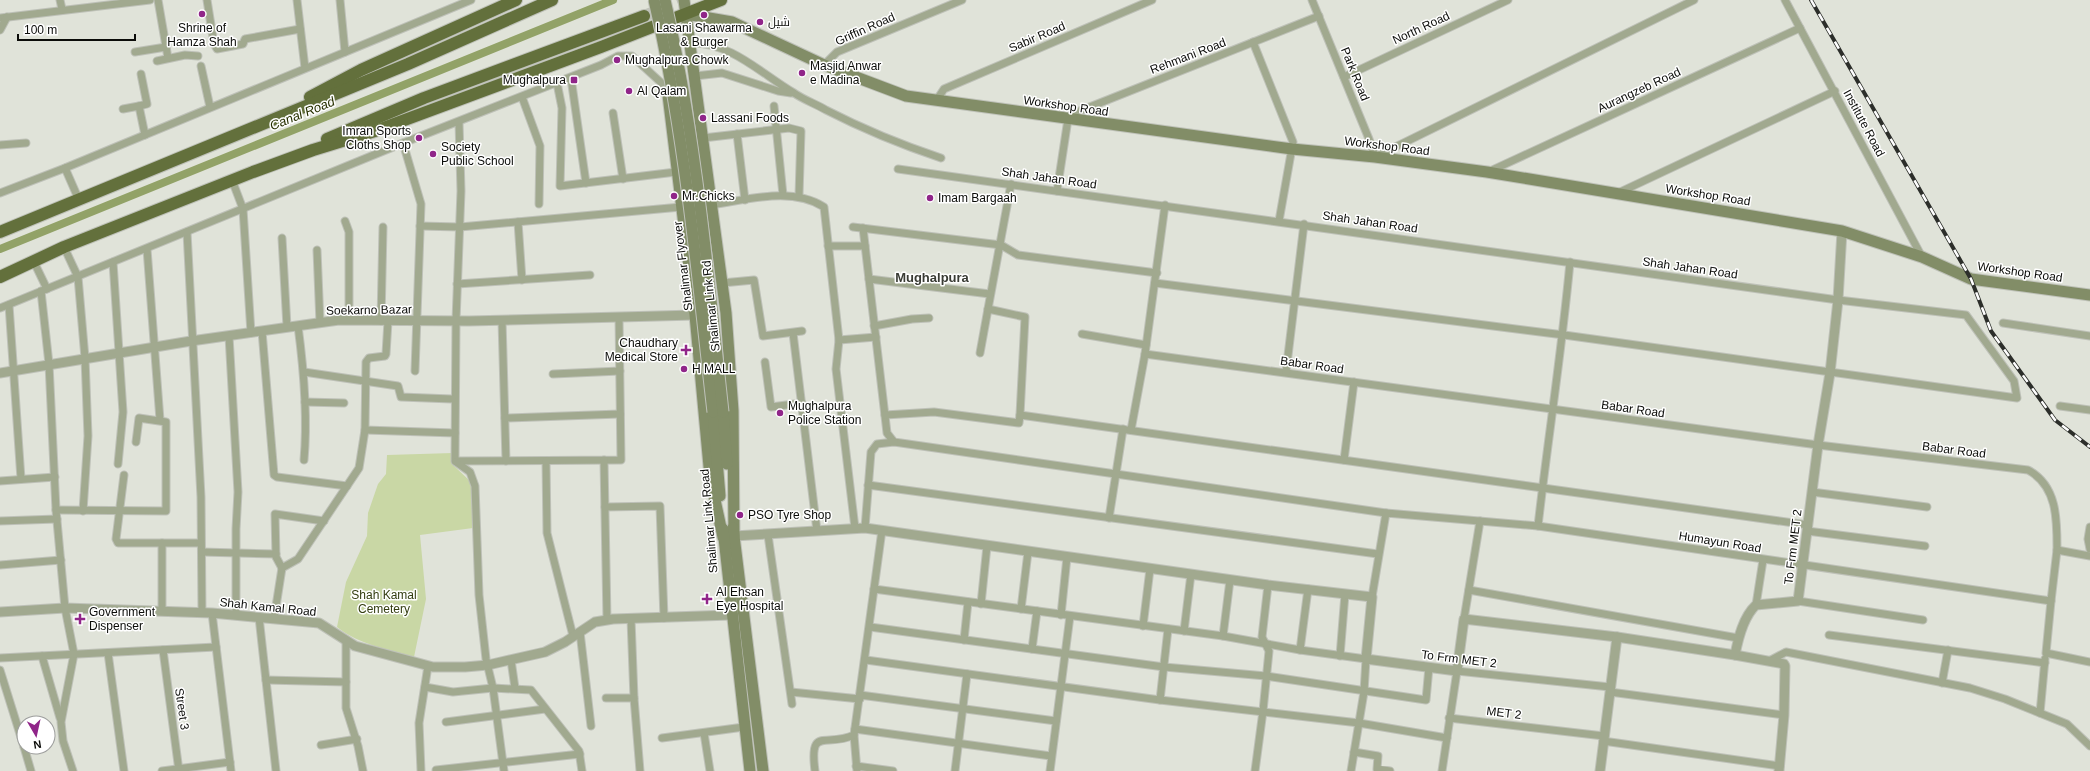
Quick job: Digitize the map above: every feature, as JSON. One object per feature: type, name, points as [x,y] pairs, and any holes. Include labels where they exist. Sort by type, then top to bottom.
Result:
[{"type":"highway","points":[[252,127],[361,70],[516,0]]},
{"type":"highway","points":[[0,232],[408,64],[552,0]]},
{"type":"highway","points":[[0,277],[64,248],[232,180],[313,150],[375,131],[658,25],[720,0]]},
{"type":"highway","points":[[253,172],[424,98],[644,16]]},
{"type":"main road","name":"Shalimar Link Rd","points":[[684,0],[722,284],[734,411],[729,536]]},
{"type":"main road","name":"Shalimar Link Rd","points":[[658,2],[658,25],[695,315],[710,477],[729,536]]},
{"type":"main road","name":"Shalimar Flyover","points":[[658,2],[684,93],[694,159],[729,536]]},
{"type":"main road","name":"Workshop Road","points":[[686,14],[732,22],[824,65],[897,94],[936,101],[1292,149],[1375,157],[1487,172],[1842,231],[1922,257],[1971,279],[2090,295]]},
{"type":"main road","name":"Shalimar Link Road","points":[[729,536],[731,615],[750,771]]},
{"type":"main road","name":"Shalimar Link Road","points":[[729,536],[763,771]]},
{"type":"street","points":[[60,0],[62,9]]},
{"type":"street","points":[[0,30],[4,18],[62,9],[150,0]]},
{"type":"street","points":[[158,0],[168,58]]},
{"type":"street","points":[[207,0],[214,44],[217,49],[243,44],[245,38],[300,29]]},
{"type":"street","points":[[297,0],[305,68]]},
{"type":"street","points":[[340,0],[345,52]]},
{"type":"street","points":[[0,193],[65,168],[471,0]]},
{"type":"street","name":"Griffin Road","points":[[824,65],[837,52],[962,0]]},
{"type":"street","name":"Sabir Road","points":[[936,101],[944,89],[1152,0]]},
{"type":"street","name":"Park Road","points":[[1312,0],[1344,76],[1375,157]]},
{"type":"street","name":"North Road","points":[[1344,76],[1508,0]]},
{"type":"street","points":[[1375,157],[1694,0]]},
{"type":"street","name":"Institute Road","points":[[1784,0],[1835,92],[1922,257]]},
{"type":"street","name":"Rehmani Road","points":[[1068,119],[1078,110],[1319,16]]},
{"type":"street","name":"Aurangzeb Road","points":[[1487,172],[1800,28]]},
{"type":"street","points":[[613,42],[618,56]]},
{"type":"street","points":[[1253,42],[1293,142],[1279,221]]},
{"type":"street","points":[[690,43],[706,43],[730,51],[794,93],[851,122],[913,149],[941,158]]},
{"type":"street","points":[[135,52],[166,47]]},
{"type":"street","points":[[157,61],[185,55],[198,56]]},
{"type":"street","points":[[0,308],[243,210],[403,143],[571,78],[618,56],[632,56],[667,88]]},
{"type":"street","points":[[201,66],[210,107]]},
{"type":"street","points":[[694,76],[722,73],[778,91],[794,93]]},
{"type":"street","points":[[123,109],[147,104],[141,74]]},
{"type":"street","points":[[571,78],[586,183]]},
{"type":"street","points":[[557,83],[562,108],[560,186],[676,172]]},
{"type":"street","points":[[1617,194],[1835,92]]},
{"type":"street","points":[[522,97],[540,146],[539,204]]},
{"type":"street","points":[[139,106],[145,135]]},
{"type":"street","points":[[774,106],[775,130],[783,195]]},
{"type":"street","points":[[613,113],[623,178]]},
{"type":"street","points":[[1057,191],[1068,119]]},
{"type":"street","points":[[455,462],[456,321],[461,191],[459,122]]},
{"type":"street","points":[[703,138],[789,128],[801,131],[799,196]]},
{"type":"street","points":[[737,134],[746,200]]},
{"type":"street","points":[[0,145],[26,143]]},
{"type":"street","points":[[403,143],[421,204],[415,371]]},
{"type":"street","points":[[65,168],[79,200]]},
{"type":"street","name":"Shah Jahan Road","points":[[898,169],[1304,224],[1838,300],[1966,315],[2014,381],[2017,398],[1830,373]]},
{"type":"street","points":[[232,180],[243,210],[251,333]]},
{"type":"street","points":[[980,353],[1011,184]]},
{"type":"street","points":[[711,205],[783,195],[799,196],[814,200],[824,207],[839,340],[836,369],[855,528]]},
{"type":"street","points":[[1131,430],[1145,354],[1157,273],[1164,205]]},
{"type":"street","points":[[420,226],[460,227],[681,207]]},
{"type":"street","points":[[345,221],[349,232],[349,320]]},
{"type":"street","points":[[518,222],[522,280]]},
{"type":"street","points":[[1286,372],[1293,302],[1304,224]]},
{"type":"street","points":[[282,568],[298,559],[359,468],[365,430],[367,359],[385,356],[386,354],[384,321],[383,227]]},
{"type":"street","points":[[853,227],[1001,245],[1018,255],[1157,273]]},
{"type":"street","points":[[863,228],[885,415],[888,433],[894,442]]},
{"type":"street","name":"To Frm MET 2","points":[[1756,605],[1798,601],[1818,445],[1830,373],[1838,300],[1842,231]]},
{"type":"street","points":[[187,232],[191,341],[201,497],[200,543],[202,552],[202,612]]},
{"type":"street","points":[[282,238],[287,327]]},
{"type":"street","points":[[828,246],[865,246]]},
{"type":"street","points":[[64,248],[78,277],[85,358],[88,436],[83,511]]},
{"type":"street","points":[[147,248],[160,420]]},
{"type":"street","points":[[317,250],[320,323]]},
{"type":"street","points":[[34,262],[44,290],[56,510],[65,608],[74,654],[61,722]]},
{"type":"street","points":[[113,262],[123,412],[118,464]]},
{"type":"street","points":[[1538,526],[1552,409],[1564,335],[1570,262]]},
{"type":"street","points":[[457,284],[590,275]]},
{"type":"street","points":[[869,279],[990,294]]},
{"type":"street","points":[[722,284],[754,280],[763,336],[802,331]]},
{"type":"street","points":[[1155,284],[1564,335],[1830,373]]},
{"type":"street","points":[[9,304],[21,479]]},
{"type":"street","points":[[885,415],[934,412],[1019,422],[1025,317],[988,309]]},
{"type":"street","name":"Soekarno Bazar","points":[[0,372],[191,341],[287,327],[349,320],[456,321],[695,315]]},
{"type":"street","points":[[455,462],[621,460],[619,317]]},
{"type":"street","points":[[874,326],[912,319],[929,318]]},
{"type":"street","points":[[502,320],[506,461]]},
{"type":"street","points":[[2003,323],[2090,336]]},
{"type":"street","points":[[298,326],[304,372],[307,428],[304,460]]},
{"type":"street","points":[[262,331],[274,475],[277,477],[347,486]]},
{"type":"street","points":[[793,332],[817,530]]},
{"type":"street","points":[[1082,334],[1146,345]]},
{"type":"street","points":[[229,336],[238,492],[236,615]]},
{"type":"street","points":[[839,340],[876,337]]},
{"type":"street","name":"Babar Road","points":[[1145,354],[1818,445],[2028,470],[2038,476],[2049,490],[2057,517],[2057,550]]},
{"type":"street","points":[[765,362],[771,407],[802,403]]},
{"type":"street","points":[[553,374],[620,371]]},
{"type":"street","points":[[304,372],[367,380],[398,386],[401,397],[452,399]]},
{"type":"street","points":[[1344,460],[1354,382]]},
{"type":"street","points":[[305,402],[344,403]]},
{"type":"street","points":[[2060,406],[2090,410]]},
{"type":"street","points":[[505,418],[620,414]]},
{"type":"street","points":[[1020,415],[1542,488],[1925,546]]},
{"type":"street","points":[[56,510],[166,511],[166,422],[139,418],[136,442]]},
{"type":"street","points":[[1109,518],[1123,429]]},
{"type":"street","points":[[365,430],[455,433]]},
{"type":"street","points":[[865,528],[871,452],[874,447],[882,442],[894,442]]},
{"type":"street","name":"Humayun Road","points":[[894,442],[1386,512],[1538,526],[2051,602]]},
{"type":"street","points":[[604,460],[607,620]]},
{"type":"street","points":[[546,461],[547,533],[576,634],[591,726]]},
{"type":"street","points":[[455,462],[470,472],[475,486],[479,595],[486,659],[504,767]]},
{"type":"street","points":[[124,475],[116,539],[118,543],[200,543]]},
{"type":"street","points":[[0,481],[54,477]]},
{"type":"street","points":[[868,486],[1378,554]]},
{"type":"street","points":[[1812,492],[1927,507]]},
{"type":"street","points":[[605,507],[660,506],[664,618]]},
{"type":"street","points":[[1351,771],[1364,692],[1372,597],[1386,512]]},
{"type":"street","points":[[274,619],[282,568],[276,554],[275,514],[324,521]]},
{"type":"street","points":[[0,521],[57,518]]},
{"type":"street","points":[[1442,771],[1480,521]]},
{"type":"street","points":[[2090,527],[2088,540],[2090,549]]},
{"type":"street","points":[[729,536],[865,528],[1230,580],[1372,597]]},
{"type":"street","points":[[882,530],[866,660],[855,732],[857,769],[893,771]]},
{"type":"street","points":[[768,534],[792,704]]},
{"type":"street","points":[[162,543],[162,611]]},
{"type":"street","points":[[981,604],[987,546]]},
{"type":"street","points":[[2040,713],[2057,550],[2090,556]]},
{"type":"street","points":[[202,552],[276,554]]},
{"type":"street","points":[[1021,609],[1028,552]]},
{"type":"street","points":[[1061,615],[1067,557]]},
{"type":"street","points":[[0,565],[61,560]]},
{"type":"street","points":[[1735,655],[1738,638],[1751,609],[1756,605],[1763,560]]},
{"type":"street","points":[[1143,626],[1150,569]]},
{"type":"street","points":[[1184,631],[1191,574]]},
{"type":"street","points":[[1223,636],[1230,580]]},
{"type":"street","points":[[1255,771],[1269,651],[1262,637],[1268,585]]},
{"type":"street","points":[[1300,650],[1308,589]]},
{"type":"street","points":[[874,590],[1223,636],[1300,650],[1366,659]]},
{"type":"street","points":[[1469,590],[1738,638]]},
{"type":"street","points":[[1340,656],[1346,594]]},
{"type":"street","points":[[1798,601],[1923,620]]},
{"type":"street","points":[[964,640],[968,602]]},
{"type":"street","name":"Shah Kamal Road","points":[[0,612],[65,608],[202,612],[319,623],[355,646],[428,666],[465,667],[488,665],[545,652],[595,622],[607,620],[731,615]]},
{"type":"street","points":[[1032,649],[1037,612]]},
{"type":"street","points":[[212,613],[231,771]]},
{"type":"street","points":[[1050,771],[1070,616]]},
{"type":"street","points":[[260,617],[276,771]]},
{"type":"street","points":[[631,619],[634,698],[640,771]]},
{"type":"street","points":[[1464,619],[1617,638],[1735,655],[1784,664],[1784,715],[1780,768]]},
{"type":"street","points":[[870,627],[1164,667],[1266,676],[1364,692],[1426,700],[1429,667]]},
{"type":"street","points":[[1160,700],[1168,629]]},
{"type":"street","points":[[1829,635],[2045,663]]},
{"type":"street","points":[[1600,771],[1617,638]]},
{"type":"street","points":[[346,641],[346,708],[348,719],[357,740],[363,771]]},
{"type":"street","points":[[0,658],[216,648]]},
{"type":"street","name":"Street 3","points":[[163,650],[179,770]]},
{"type":"street","points":[[1942,683],[1948,650]]},
{"type":"street","points":[[1768,661],[1786,652],[1970,688],[2067,724],[2090,746]]},
{"type":"street","points":[[108,653],[124,771]]},
{"type":"street","points":[[2046,653],[2090,662]]},
{"type":"street","points":[[42,656],[61,722],[63,741],[73,771]]},
{"type":"street","name":"To Frm MET 2","points":[[1366,659],[1610,689],[1784,715]]},
{"type":"street","points":[[512,660],[515,688]]},
{"type":"street","points":[[866,660],[1160,700],[1263,711],[1446,738]]},
{"type":"street","points":[[421,771],[419,723],[428,666]]},
{"type":"street","points":[[0,670],[16,721]]},
{"type":"street","points":[[955,771],[967,674]]},
{"type":"street","points":[[266,680],[346,682]]},
{"type":"street","points":[[425,688],[452,692],[492,688],[531,690],[580,754],[582,771]]},
{"type":"street","points":[[791,692],[860,697],[1056,721]]},
{"type":"street","points":[[606,698],[634,698]]},
{"type":"street","points":[[446,722],[545,709]]},
{"type":"street","name":"MET 2","points":[[1449,718],[1604,739],[1780,768]]},
{"type":"street","points":[[662,738],[744,727]]},
{"type":"street","points":[[815,771],[813,754],[815,744],[819,741],[844,739],[855,732],[959,743],[1052,756]]},
{"type":"street","points":[[704,733],[710,771]]},
{"type":"street","points":[[321,745],[357,740]]},
{"type":"street","points":[[1354,752],[1378,756],[1376,770],[1390,771]]},
{"type":"street","points":[[436,770],[504,767],[580,754]]},
{"type":"street","points":[[27,755],[32,771]]},
{"type":"street","points":[[162,771],[179,770],[230,762]]},
{"type":"green space","name":"Shah Kamal Cemetery","points":[[453,453],[453,465],[472,483],[473,528],[420,535],[426,599],[414,657],[374,646],[346,633],[337,627],[346,582],[367,536],[368,513],[378,484],[386,474],[387,455]]},
{"type":"waterway","name":"Canal Road","points":[[0,249],[613,0]]},
{"type":"tunnel","points":[[644,16],[684,0]]},
{"type":"railway","points":[[1811,0],[1971,279],[1991,331],[2055,420],[2090,447]]},
{"type":"place","name":"Shrine of Hamza Shah","points":[[202,14]]},
{"type":"place","name":"Lasani Shawarma & Burger","points":[[704,15]]},
{"type":"place","name":"شیل","points":[[760,22]]},
{"type":"place","name":"Mughalpura Chowk","points":[[617,60]]},
{"type":"place","name":"Masjid Anwar e Madina","points":[[802,73]]},
{"type":"place","name":"Mughalpura","points":[[574,80]]},
{"type":"place","name":"Al Qalam","points":[[629,91]]},
{"type":"place","name":"Lassani Foods","points":[[703,118]]},
{"type":"place","name":"Imran Sports Cloths Shop","points":[[419,138]]},
{"type":"place","name":"Society Public School","points":[[433,154]]},
{"type":"place","name":"Mr.Chicks","points":[[674,196]]},
{"type":"place","name":"Imam Bargaah","points":[[930,198]]},
{"type":"place","name":"Chaudhary Medical Store","points":[[686,350]]},
{"type":"place","name":"H MALL","points":[[684,369]]},
{"type":"place","name":"Mughalpura Police Station","points":[[780,413]]},
{"type":"place","name":"PSO Tyre Shop","points":[[740,515]]},
{"type":"place","name":"Al Ehsan Eye Hospital","points":[[707,599]]},
{"type":"place","name":"Government Dispenser","points":[[80,619]]},
{"type":"district","name":"Mughalpura","points":[[932,277]]}]
